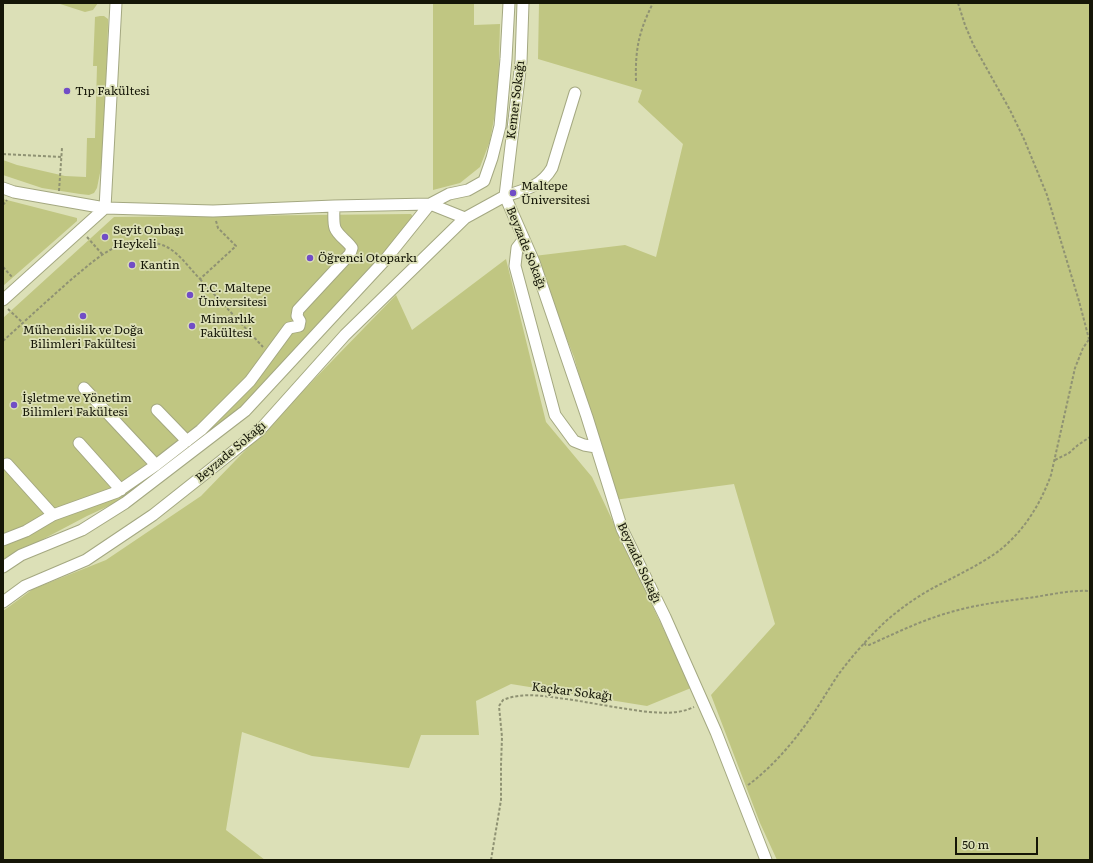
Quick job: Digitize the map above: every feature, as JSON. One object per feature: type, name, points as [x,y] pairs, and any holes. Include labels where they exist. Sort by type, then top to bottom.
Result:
[{"type":"street","points":[[6,304],[19,285],[105,208],[116,3]]},
{"type":"street","points":[[3,567],[21,555],[82,530],[125,504],[245,411],[385,260],[430,204],[449,194],[468,190],[484,181],[492,158],[500,126],[509,3]]},
{"type":"street","name":"Kemer Sokağı","points":[[505,196],[522,62],[523,3]]},
{"type":"street","points":[[505,196],[534,186],[548,175],[552,168],[575,93]]},
{"type":"street","points":[[3,188],[14,192],[105,208],[213,210],[430,204],[465,218]]},
{"type":"street","name":"Beyzade Sokağı","points":[[3,602],[25,586],[86,560],[153,514],[259,431],[345,335],[465,218],[505,196],[537,269],[587,417],[622,529],[665,617],[716,732],[766,860]]},
{"type":"street","points":[[3,540],[26,531],[53,515],[121,490],[201,430],[250,381],[289,328],[299,326],[300,321],[297,316],[298,310],[350,254],[352,248],[349,242],[338,233],[334,227],[334,206]]},
{"type":"street","points":[[524,239],[517,248],[515,266],[555,415],[574,441],[584,445],[596,447]]},
{"type":"street","points":[[84,388],[156,465]]},
{"type":"street","points":[[157,410],[187,441]]},
{"type":"street","points":[[79,443],[121,490]]},
{"type":"street","points":[[7,464],[53,515]]},
{"type":"path","points":[[636,80],[638,43],[644,21],[653,3]]},
{"type":"path","points":[[740,792],[766,769],[795,738],[838,675],[864,643],[890,618],[921,594],[996,553],[1014,536],[1030,517],[1039,504],[1049,482],[1075,368],[1083,348],[1090,338],[1048,195],[1010,110],[973,44],[958,3]]},
{"type":"path","points":[[59,200],[62,148]]},
{"type":"path","points":[[3,154],[61,157]]},
{"type":"path","points":[[200,279],[236,246],[218,228],[213,210]]},
{"type":"path","points":[[80,230],[102,254]]},
{"type":"path","points":[[3,341],[102,254],[122,244],[138,241],[156,243],[166,247],[178,256],[270,355]]},
{"type":"path","points":[[3,267],[19,285]]},
{"type":"path","points":[[6,304],[23,323]]},
{"type":"path","points":[[1055,460],[1069,453],[1090,437]]},
{"type":"path","points":[[864,643],[869,645],[905,628],[975,606],[1090,591]]},
{"type":"path","name":"Kaçkar Sokağı","points":[[491,860],[501,800],[502,737],[499,706],[503,700],[513,696],[533,695],[640,711],[664,713],[682,712],[703,703]]},
{"type":"green space","points":[[57,3],[98,3],[93,10],[85,12]]},
{"type":"green space","points":[[433,3],[474,3],[474,25],[500,24],[498,96],[490,141],[480,167],[460,183],[433,190]]},
{"type":"green space","points":[[539,3],[1090,3],[1090,860],[777,860],[760,823],[711,695],[775,624],[734,484],[614,500],[574,357],[534,256],[625,245],[656,257],[683,144],[638,102],[642,90],[538,59]]},
{"type":"green space","points":[[104,16],[108,19],[108,25],[102,163],[97,188],[94,193],[89,195],[42,188],[3,175],[3,160],[17,165],[65,176],[86,177],[87,138],[95,138],[97,66],[93,66],[95,17]]},
{"type":"green space","points":[[3,199],[77,218],[77,221],[3,286]]},
{"type":"green space","points":[[411,214],[414,218],[365,275],[230,419],[115,503],[32,545],[3,564],[3,318],[114,217]]},
{"type":"green space","points":[[506,259],[546,422],[592,477],[691,688],[647,706],[511,684],[476,701],[479,735],[421,735],[409,768],[312,756],[242,732],[226,830],[265,860],[3,860],[3,611],[33,589],[106,560],[201,496],[396,295],[412,330]]},
{"type":"place","name":"Tıp Fakültesi","points":[[67,91]]},
{"type":"place","name":"Maltepe Üniversitesi","points":[[513,193]]},
{"type":"place","name":"Seyit Onbaşı Heykeli","points":[[105,237]]},
{"type":"place","name":"Öğrenci Otoparkı","points":[[310,258]]},
{"type":"place","name":"Kantin","points":[[132,265]]},
{"type":"place","name":"T.C. Maltepe Üniversitesi","points":[[190,295]]},
{"type":"place","name":"Mühendislik ve Doğa Bilimleri Fakültesi","points":[[83,316]]},
{"type":"place","name":"Mimarlık Fakültesi","points":[[192,326]]},
{"type":"place","name":"İşletme ve Yönetim Bilimleri Fakültesi","points":[[14,405]]}]
